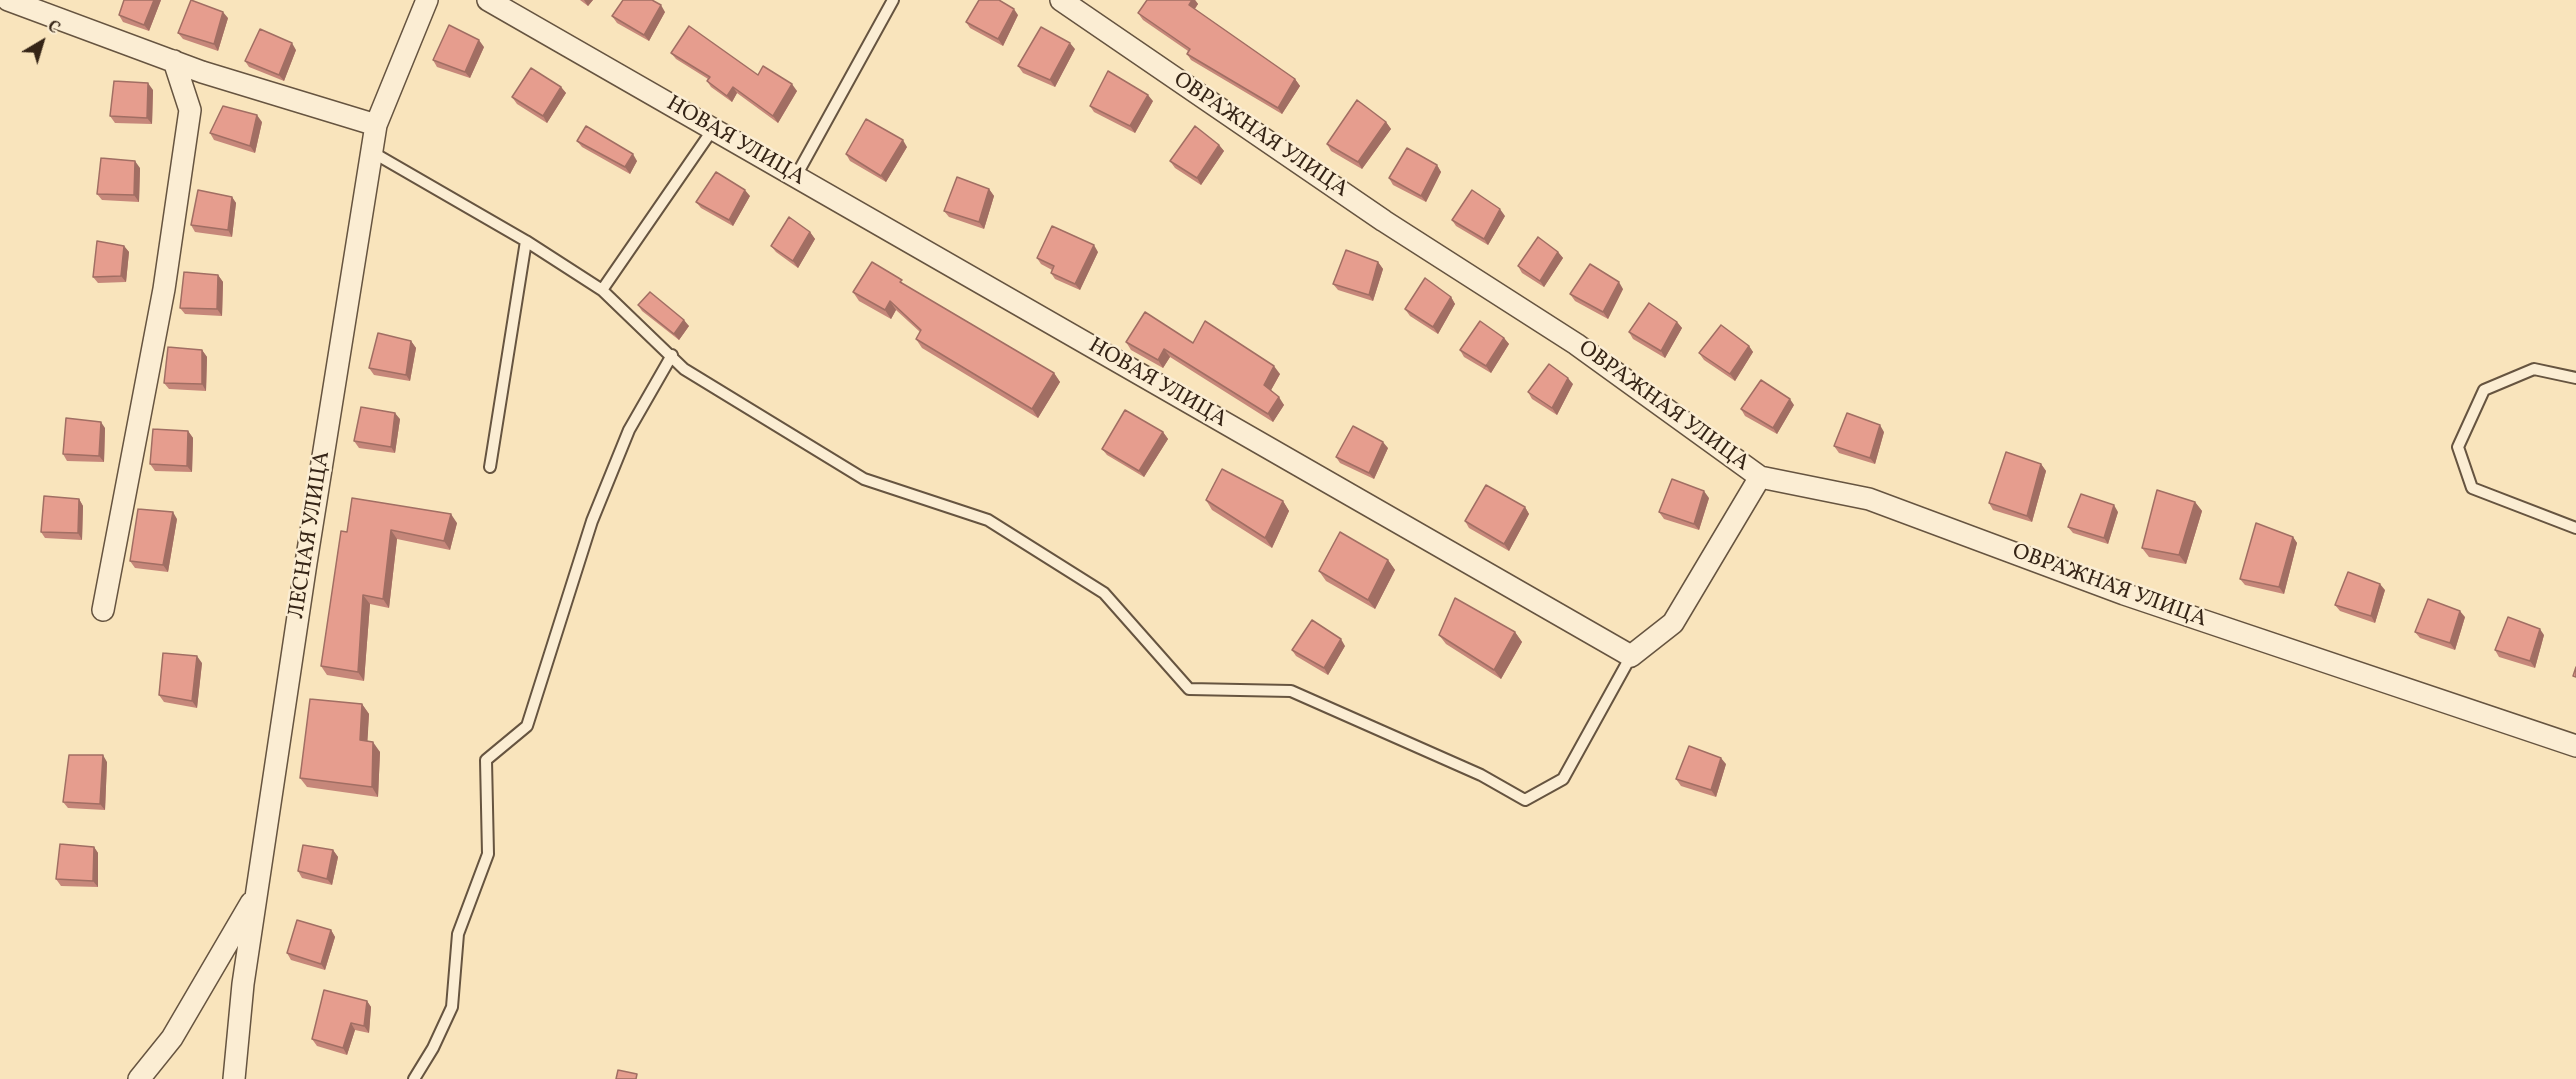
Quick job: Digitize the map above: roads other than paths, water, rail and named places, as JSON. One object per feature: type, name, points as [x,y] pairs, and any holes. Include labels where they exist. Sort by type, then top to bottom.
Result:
[{"type":"street","points":[[8,0],[174,61],[376,125]]},
{"type":"street","name":"ЛЕСНАЯ УЛИЦА","points":[[234,1079],[243,984],[376,125],[427,0]]},
{"type":"street","name":"НОВАЯ УЛИЦА","points":[[488,0],[1631,656]]},
{"type":"street","name":"ОВРАЖНАЯ УЛИЦА","points":[[1061,0],[1383,221],[1576,344],[1760,477],[1869,499],[2124,594],[2576,746]]},
{"type":"street","points":[[103,610],[164,289],[190,110],[174,61]]},
{"type":"street","points":[[1631,656],[1673,623],[1760,477]]},
{"type":"street","points":[[139,1079],[172,1038],[257,893]]},
{"type":"lane","points":[[796,176],[893,0]]},
{"type":"lane","points":[[602,290],[713,129]]},
{"type":"lane","points":[[372,152],[526,241],[602,290],[684,369],[864,479],[988,520],[1104,592],[1189,689],[1291,691],[1481,775],[1526,800],[1563,779],[1631,656]]},
{"type":"lane","points":[[490,467],[526,241]]},
{"type":"lane","points":[[414,1079],[434,1048],[452,1007],[458,934],[488,854],[486,760],[527,726],[592,521],[629,430],[672,355]]},
{"type":"lane","points":[[2576,378],[2534,369],[2484,390],[2458,447],[2472,488],[2576,528]]}]
